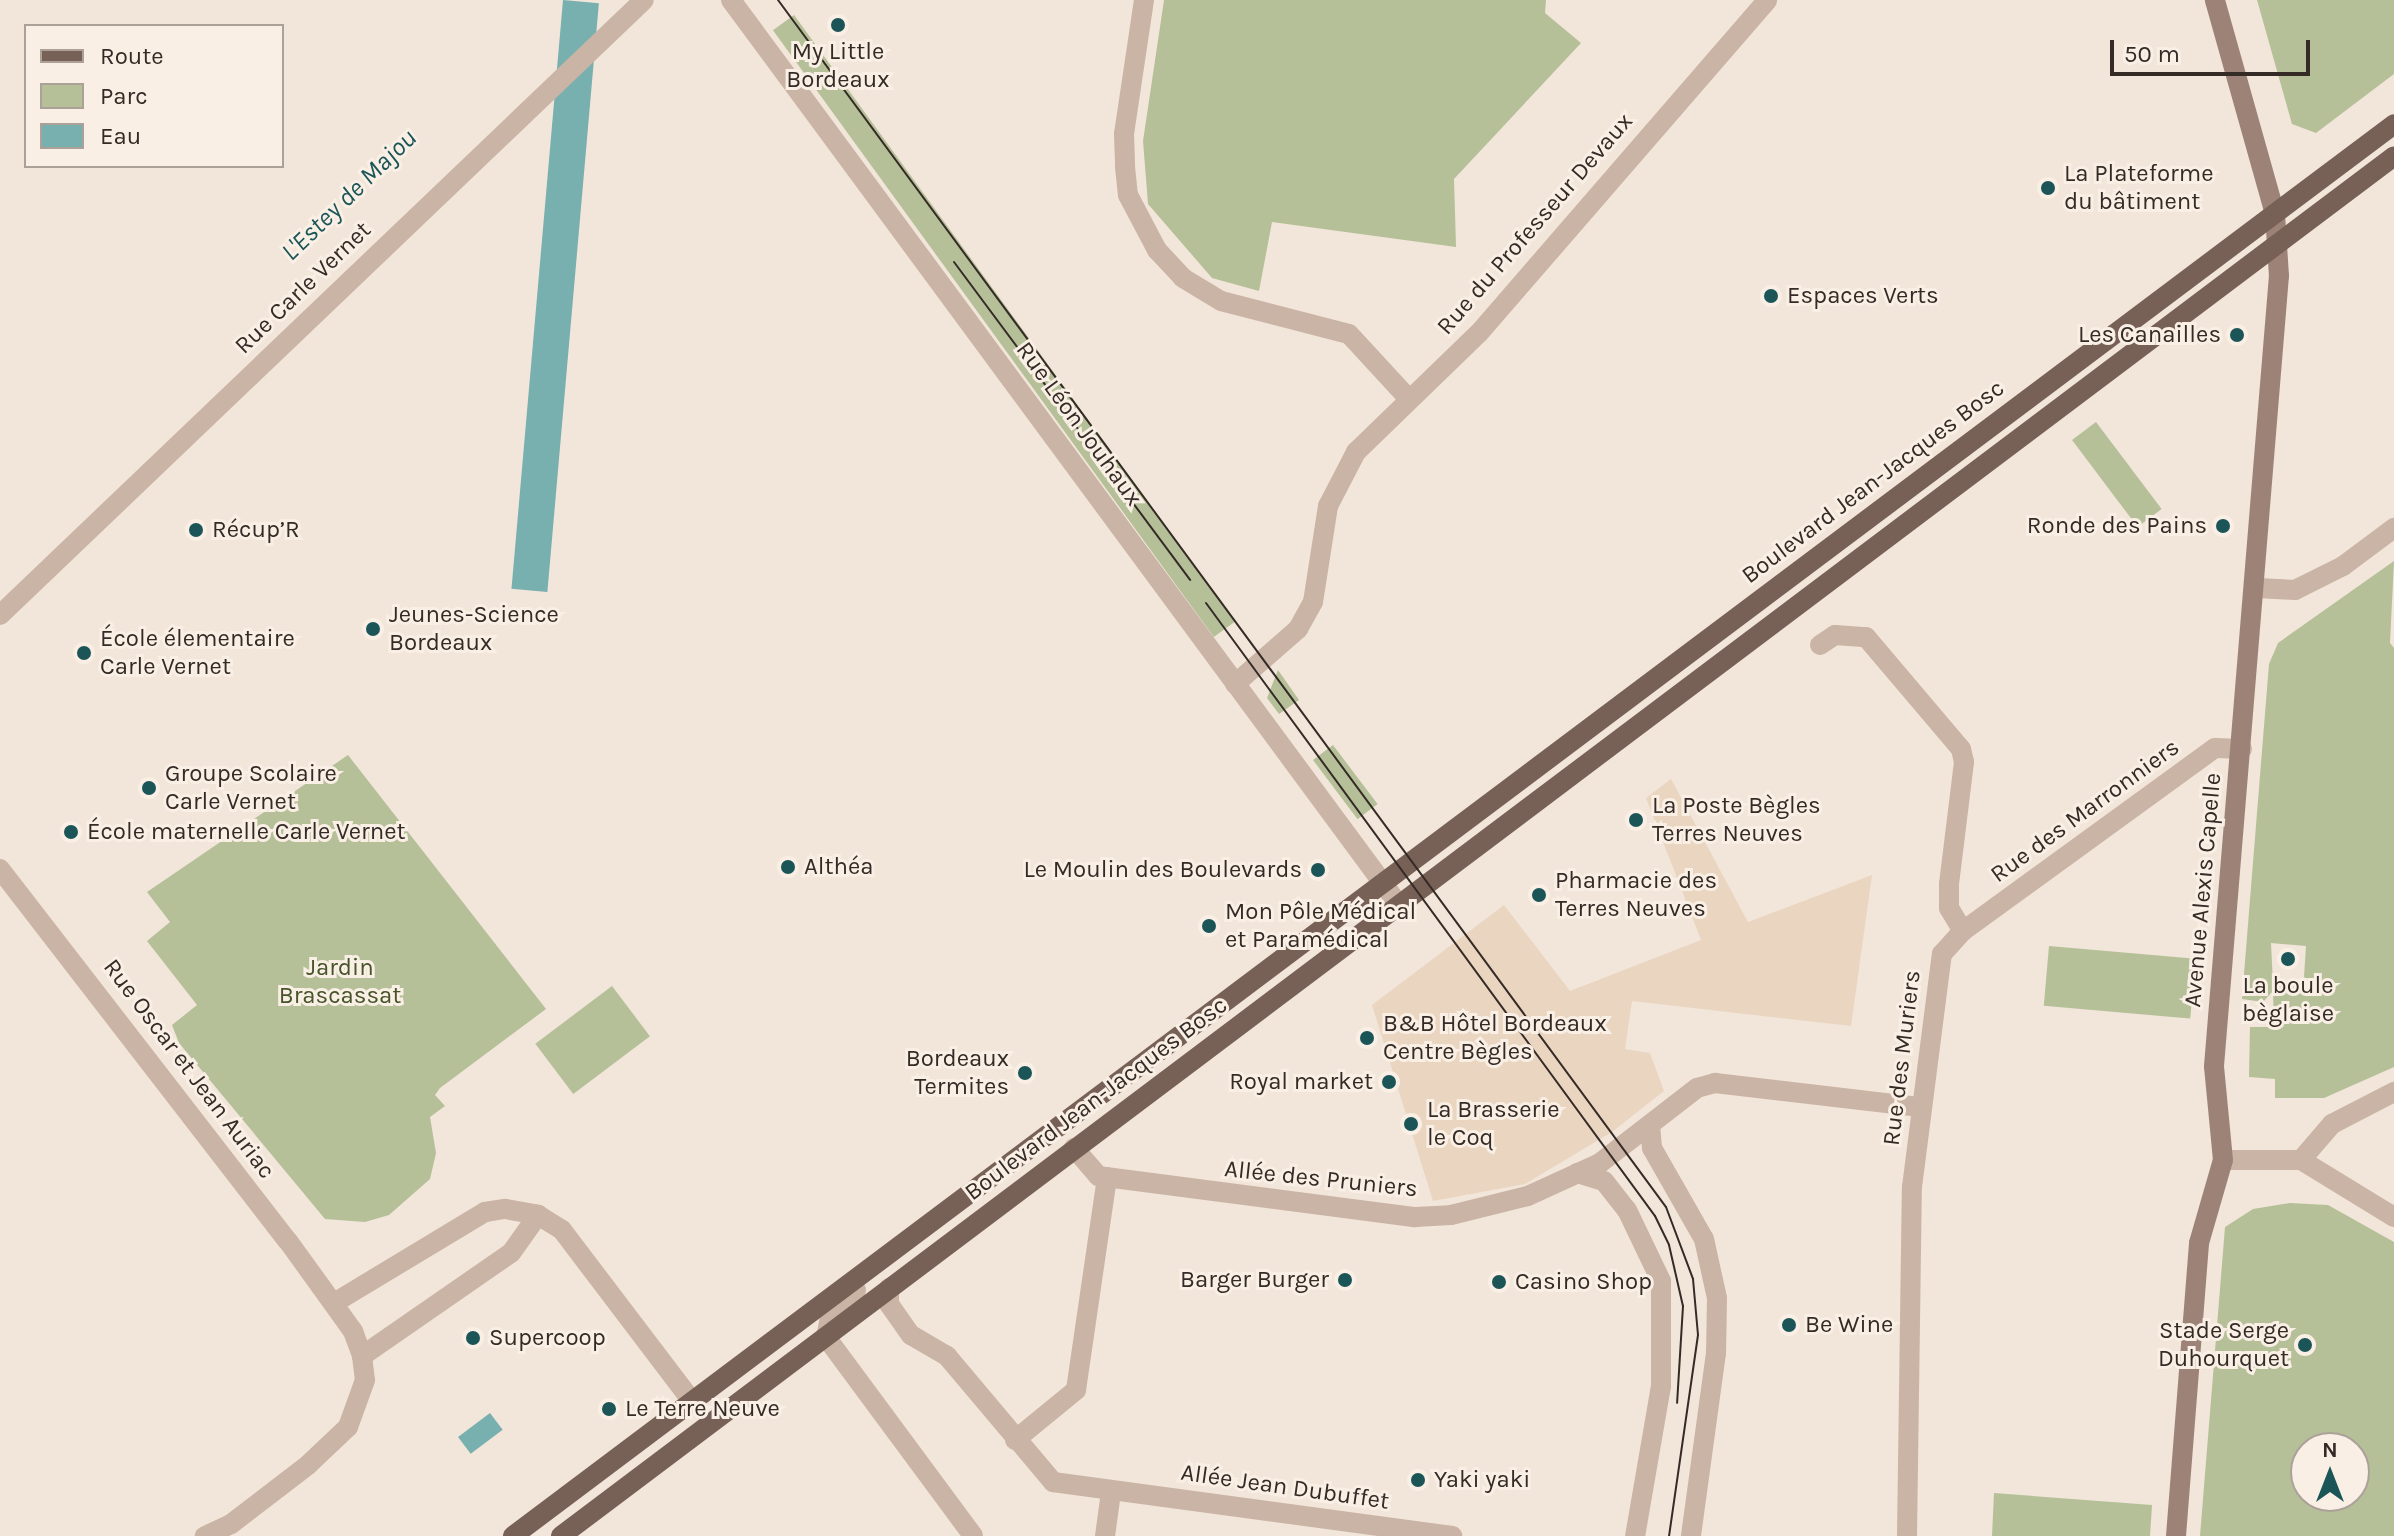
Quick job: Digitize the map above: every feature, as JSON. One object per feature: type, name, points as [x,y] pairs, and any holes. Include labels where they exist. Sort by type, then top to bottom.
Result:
[{"type":"main road","name":"Boulevard Jean-Jacques Bosc","points":[[513,1536],[2394,124]]},
{"type":"main road","name":"Boulevard Jean-Jacques Bosc","points":[[561,1536],[1074,1148],[2280,246],[2394,156]]},
{"type":"street","name":"Rue Carle Vernet","points":[[0,615],[644,0]]},
{"type":"street","name":"Rue Léon Jouhaux","points":[[731,0],[1382,881]]},
{"type":"street","points":[[1144,0],[1124,134],[1125,167],[1128,195],[1157,250],[1183,278],[1221,301],[1349,334],[1409,399]]},
{"type":"street","name":"Rue du Professeur Devaux","points":[[1235,684],[1298,629],[1313,602],[1328,506],[1356,452],[1479,333],[1767,0]]},
{"type":"street","name":"Avenue Alexis Capelle","points":[[2176,1536],[2199,1243],[2223,1160],[2214,1066],[2257,588],[2280,246],[2275,214],[2215,0]]},
{"type":"street","points":[[2257,588],[2295,590],[2343,566],[2394,528]]},
{"type":"street","points":[[1820,645],[1835,635],[1866,637],[1961,749],[1964,762],[1949,908],[1963,931]]},
{"type":"street","name":"Rue des Marronniers","points":[[1963,931],[2215,748],[2242,749]]},
{"type":"street","name":"Rue Oscar et Jean Auriac","points":[[0,869],[334,1303],[353,1331],[362,1356]]},
{"type":"street","points":[[1382,881],[1399,905]]},
{"type":"street","name":"Rue des Muriers","points":[[1907,1536],[1912,1187],[1919,1107],[1942,954],[1963,931]]},
{"type":"street","name":"Allée des Pruniers","points":[[1107,1177],[1415,1217],[1491,1208],[1577,1173],[1650,1125],[1697,1088],[1715,1083],[1919,1107]]},
{"type":"street","points":[[2301,1160],[2332,1124],[2394,1092]]},
{"type":"street","points":[[1650,1125],[1652,1148],[1704,1239],[1717,1298],[1716,1353],[1691,1536]]},
{"type":"street","points":[[1015,1440],[1076,1390],[1107,1177],[1091,1172],[1074,1148]]},
{"type":"street","points":[[2223,1160],[2301,1160],[2394,1217]]},
{"type":"street","points":[[1577,1173],[1604,1181],[1627,1210],[1661,1281],[1661,1386],[1635,1536]]},
{"type":"street","points":[[334,1303],[485,1212],[505,1209],[538,1215],[562,1230],[691,1400]]},
{"type":"street","points":[[205,1536],[231,1524],[286,1482],[348,1427],[365,1380],[362,1356],[511,1253],[538,1215]]},
{"type":"street","name":"Boulevard Jean-Jacques Bosc","points":[[826,1337],[831,1312],[881,1272],[910,1238]]},
{"type":"street","name":"Allée Jean Dubuffet","points":[[889,1288],[889,1304],[911,1335],[947,1356],[1053,1482],[1452,1536]]},
{"type":"street","points":[[826,1337],[973,1536]]},
{"type":"street","points":[[1105,1536],[1111,1492]]},
{"type":"green space","points":[[1164,0],[1546,0],[1545,13],[1581,43],[1454,179],[1456,247],[1272,222],[1259,291],[1212,278],[1148,204],[1143,141]]},
{"type":"green space","points":[[2257,0],[2394,0],[2394,74],[2316,133],[2292,124]]},
{"type":"green space","points":[[794,15],[1235,622],[1214,637],[773,30]]},
{"type":"green space","points":[[2096,422],[2162,509],[2138,527],[2072,440]]},
{"type":"green space","points":[[2394,561],[2390,643],[2394,648],[2394,1067],[2324,1098],[2275,1098],[2275,1079],[2249,1077],[2250,1027],[2274,1027],[2273,991],[2263,1002],[2242,999],[2269,664],[2278,643]],"holes":[[[2271,943],[2306,946],[2304,977],[2319,989],[2273,984]]]},
{"type":"green space","points":[[1278,670],[1299,700],[1279,714],[1267,698]]},
{"type":"green space","points":[[1333,745],[1378,804],[1358,819],[1313,760]]},
{"type":"green space","name":"Jardin Brascassat","points":[[348,755],[546,1009],[440,1088],[435,1095],[445,1106],[430,1117],[436,1153],[430,1179],[389,1215],[365,1222],[325,1219],[179,1043],[172,1025],[197,1005],[147,941],[170,922],[147,892]]},
{"type":"green space","points":[[2049,946],[2195,959],[2190,1019],[2044,1006]]},
{"type":"green space","points":[[612,986],[650,1036],[573,1094],[535,1044]]},
{"type":"green space","name":"Stade Serge Duhourquet","points":[[2290,1203],[2328,1205],[2394,1242],[2394,1536],[2200,1536],[2225,1227],[2253,1209]]},
{"type":"green space","points":[[1994,1493],[2152,1505],[2150,1536],[1992,1536]]},
{"type":"shaded area","points":[[1671,779],[1748,922],[1872,875],[1851,1026],[1632,1001],[1625,1049],[1650,1053],[1664,1091],[1612,1132],[1525,1184],[1433,1201],[1372,1005],[1504,905],[1570,991],[1701,940],[1646,798]]},
{"type":"water","points":[[563,0],[599,3],[547,592],[511,589]]},
{"type":"water","points":[[490,1413],[503,1430],[471,1454],[458,1437]]},
{"type":"tram line","points":[[778,0],[1666,1207],[1693,1279],[1698,1335],[1669,1536]]},
{"type":"tram line","points":[[954,262],[1190,580]]},
{"type":"tram line","points":[[1206,603],[1655,1216],[1669,1245],[1683,1306],[1677,1403]]},
{"type":"place","name":"My Little Bordeaux","points":[[838,25]]},
{"type":"place","name":"La Plateforme du bâtiment","points":[[2048,188]]},
{"type":"place","name":"Espaces Verts","points":[[1771,296]]},
{"type":"place","name":"Les Canailles","points":[[2237,335]]},
{"type":"place","name":"Ronde des Pains","points":[[2223,526]]},
{"type":"place","name":"Récup’R","points":[[196,530]]},
{"type":"place","name":"Jeunes-Science Bordeaux","points":[[373,629]]},
{"type":"place","name":"École élementaire Carle Vernet","points":[[84,653]]},
{"type":"place","name":"Groupe Scolaire Carle Vernet","points":[[149,788]]},
{"type":"place","name":"La Poste Bègles Terres Neuves","points":[[1636,820]]},
{"type":"place","name":"École maternelle Carle Vernet","points":[[71,832]]},
{"type":"place","name":"Althéa","points":[[788,867]]},
{"type":"place","name":"Le Moulin des Boulevards","points":[[1318,870]]},
{"type":"place","name":"Pharmacie des Terres Neuves","points":[[1539,895]]},
{"type":"place","name":"Mon Pôle Médical et Paramédical","points":[[1209,926]]},
{"type":"place","name":"La boule bèglaise","points":[[2288,959]]},
{"type":"place","name":"B&B Hôtel Bordeaux Centre Bègles","points":[[1367,1038]]},
{"type":"place","name":"Bordeaux Termites","points":[[1025,1073]]},
{"type":"place","name":"Royal market","points":[[1389,1082]]},
{"type":"place","name":"La Brasserie le Coq","points":[[1411,1124]]},
{"type":"place","name":"Barger Burger","points":[[1345,1280]]},
{"type":"place","name":"Casino Shop","points":[[1499,1282]]},
{"type":"place","name":"Be Wine","points":[[1789,1325]]},
{"type":"place","name":"Supercoop","points":[[473,1338]]},
{"type":"place","name":"Stade Serge Duhourquet","points":[[2305,1345]]},
{"type":"place","name":"Le Terre Neuve","points":[[609,1409]]},
{"type":"place","name":"Yaki yaki","points":[[1418,1480]]},
{"type":"water label","name":"L'Estey de Majou","points":[[349,195]]}]
